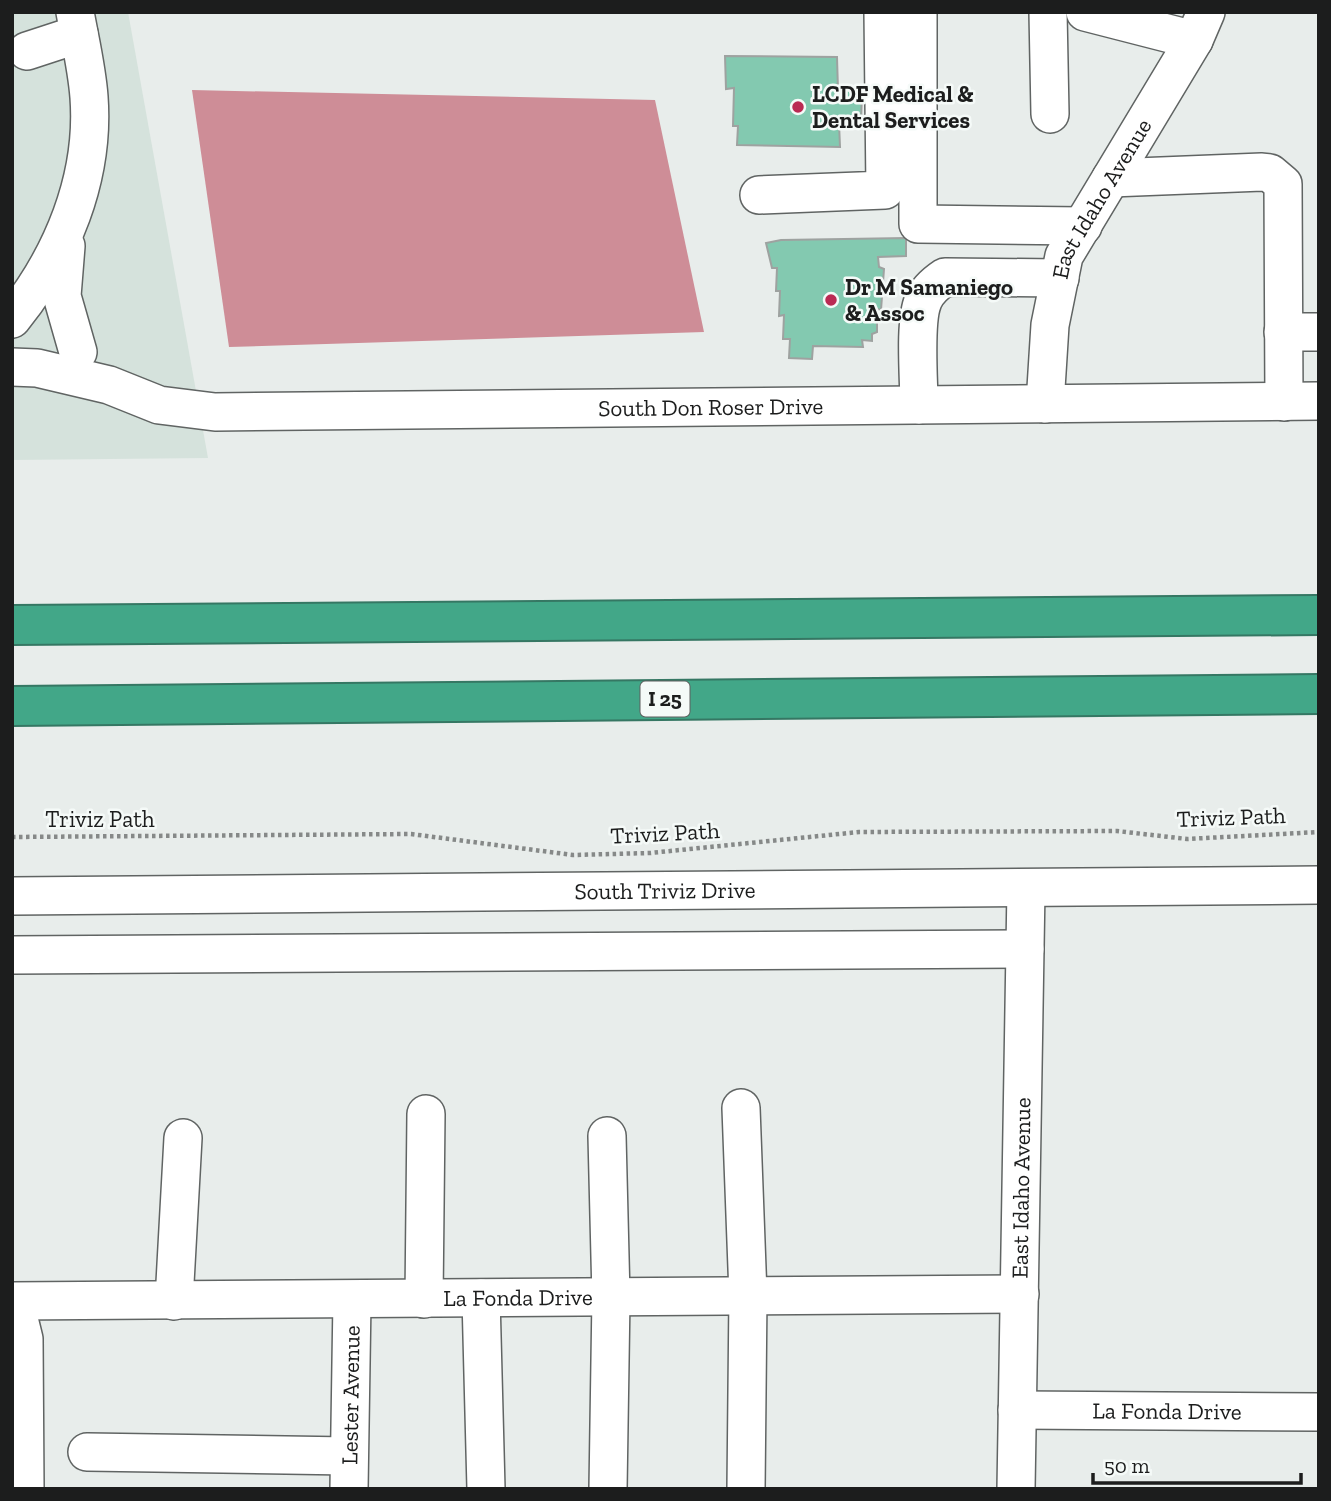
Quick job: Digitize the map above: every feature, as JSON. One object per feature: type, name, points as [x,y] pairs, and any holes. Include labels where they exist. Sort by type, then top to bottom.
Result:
[{"type":"highway","points":[[12,625],[1319,615]]},
{"type":"highway","name":"I 25","points":[[12,706],[1319,694]]},
{"type":"street","points":[[883,12],[918,224],[1083,226]]},
{"type":"street","points":[[759,194],[884,190],[901,116],[918,12]]},
{"type":"street","points":[[1048,12],[1050,114]]},
{"type":"street","points":[[1104,14],[1200,26]]},
{"type":"street","points":[[12,367],[70,362],[62,296],[67,232],[85,163],[88,111],[77,23],[27,51]]},
{"type":"street","name":"East Idaho Avenue","points":[[1045,404],[1050,325],[1065,256],[1200,26]]},
{"type":"street","points":[[1111,178],[1262,172],[1277,178],[1283,184],[1301,332],[1301,401]]},
{"type":"street","points":[[15,319],[45,275],[67,232]]},
{"type":"street","points":[[919,405],[920,311],[926,294],[935,284],[945,277],[1060,278]]},
{"type":"street","name":"South Don Roser Drive","points":[[15,319],[70,362],[109,385],[159,405],[215,412],[1301,401]]},
{"type":"street","name":"South Triviz Drive","points":[[18,896],[1319,885]]},
{"type":"street","name":"East Idaho Avenue","points":[[1016,1489],[1026,888]]},
{"type":"street","points":[[18,896],[18,955],[1025,949]]},
{"type":"street","points":[[741,1108],[748,1295],[746,1489]]},
{"type":"street","points":[[424,1299],[426,1114]]},
{"type":"street","points":[[607,1136],[611,1297],[608,1489]]},
{"type":"street","points":[[174,1301],[183,1138]]},
{"type":"street","name":"La Fonda Drive","points":[[25,1489],[24,1339],[14,1302],[1020,1294]]},
{"type":"street","points":[[481,1298],[486,1489]]},
{"type":"street","name":"Lester Avenue","points":[[349,1472],[352,1300]]},
{"type":"street","name":"La Fonda Drive","points":[[1017,1410],[1319,1412]]},
{"type":"street","points":[[87,1452],[349,1472]]},
{"type":"path","name":"Triviz Path","points":[[12,837],[411,834],[573,855],[650,853],[859,832],[1117,831],[1187,839],[1319,832]]},
{"type":"shaded area","points":[[12,12],[128,12],[208,458],[12,460]]},
{"type":"shaded area","points":[[192,90],[655,100],[704,332],[229,347]]},
{"type":"building","name":"LCDF Medical & Dental Services","points":[[725,56],[837,57],[838,90],[862,91],[861,124],[839,123],[840,147],[737,145],[738,126],[733,126],[734,88],[726,89]]},
{"type":"building","name":"Dr M Samaniego & Assoc","points":[[906,238],[906,256],[878,257],[879,267],[884,269],[881,310],[877,309],[877,332],[872,334],[872,341],[862,340],[863,347],[813,346],[812,359],[789,358],[790,339],[783,339],[784,315],[779,316],[777,268],[772,268],[766,243],[781,240]]},
{"type":"place","name":"LCDF Medical & Dental Services","points":[[798,107]]},
{"type":"place","name":"Dr M Samaniego & Assoc","points":[[831,300]]}]
